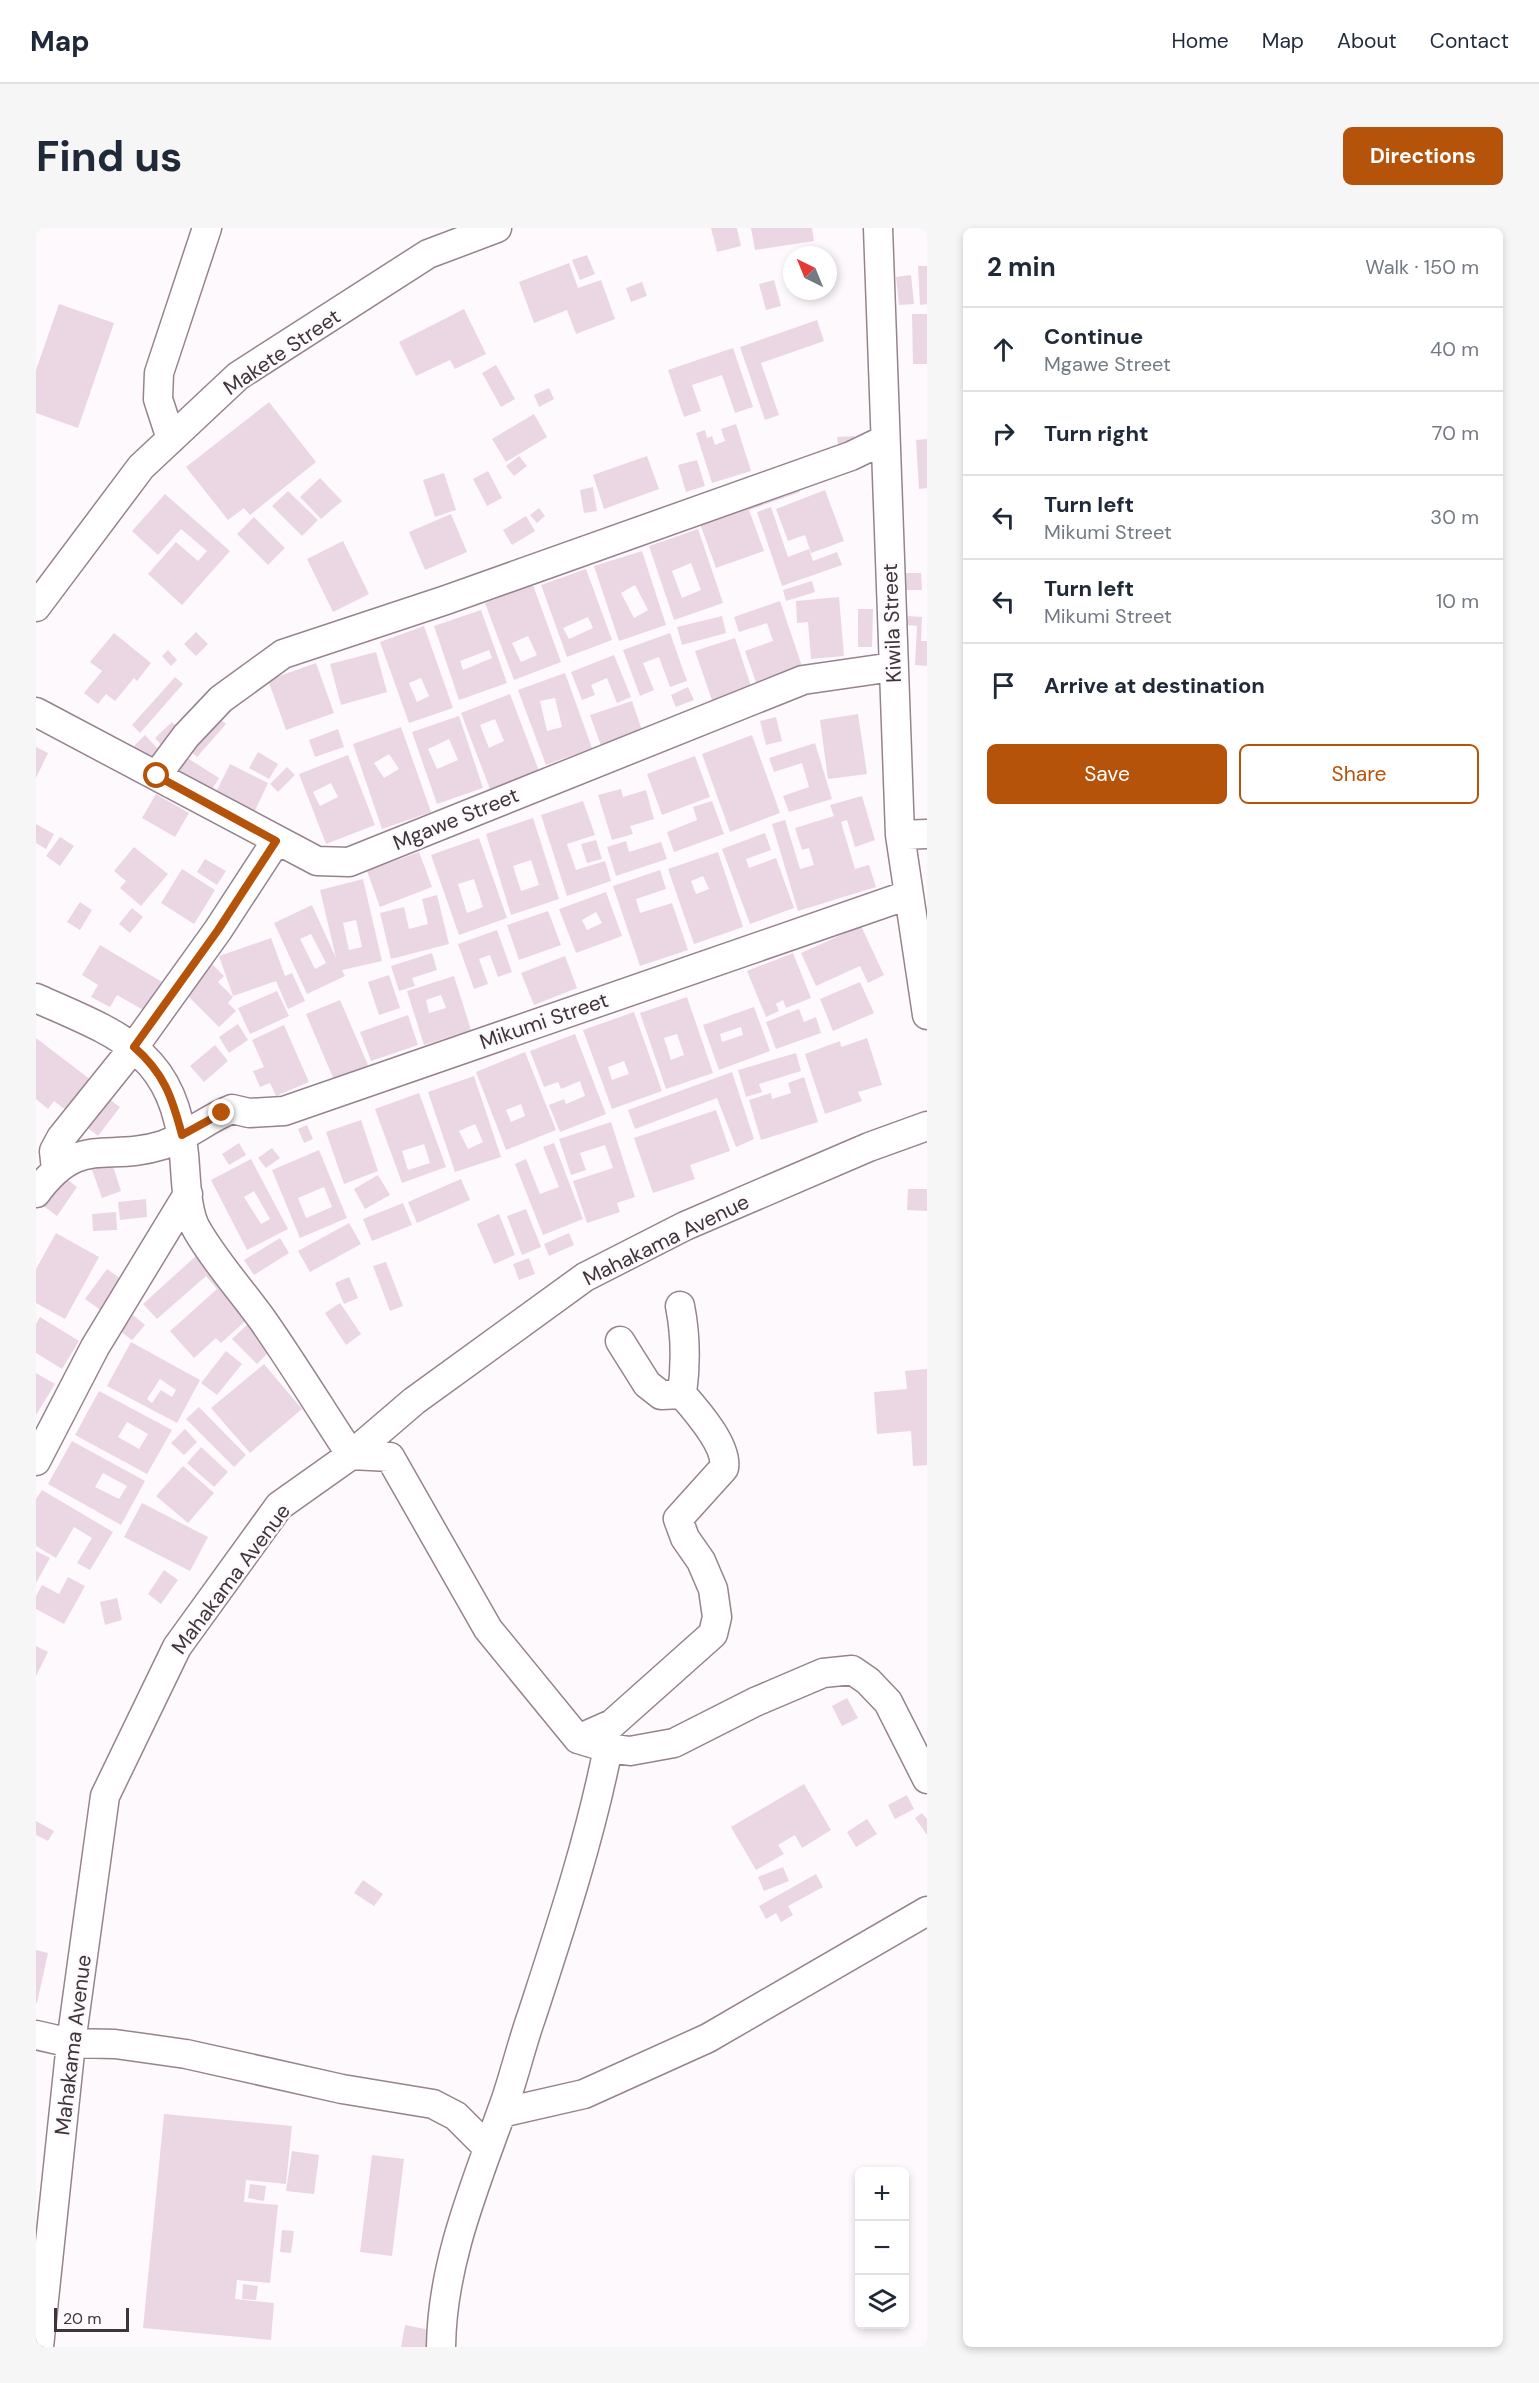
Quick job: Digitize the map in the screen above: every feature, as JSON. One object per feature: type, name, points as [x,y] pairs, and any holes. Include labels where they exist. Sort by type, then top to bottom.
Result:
[{"type":"street","points":[[171,439],[158,399],[159,373],[207,228]]},
{"type":"street","name":"Makete Street","points":[[36,607],[141,467],[238,376],[428,255],[497,228]]},
{"type":"street","name":"Kiwila Street","points":[[878,228],[894,667],[914,835],[908,895],[927,1015]]},
{"type":"street","points":[[157,776],[186,736],[221,699],[283,654],[446,600],[851,456],[884,440]]},
{"type":"street","name":"Mgawe Street","points":[[36,712],[317,861],[349,862],[803,680],[894,667]]},
{"type":"street","points":[[56,1170],[54,1151],[61,1138],[134,1047],[218,930],[276,841]]},
{"type":"street","name":"Mikumi Street","points":[[36,1192],[65,1161],[82,1154],[97,1151],[132,1151],[161,1145],[232,1109],[249,1113],[284,1111],[908,895]]},
{"type":"street","points":[[36,998],[83,1018],[134,1047],[157,1069],[176,1111],[182,1135],[188,1194],[195,1227],[263,1321],[351,1455],[390,1457],[488,1629],[578,1739],[608,1748],[630,1750],[674,1743],[755,1702],[823,1673],[852,1670],[868,1681],[888,1702],[927,1779]]},
{"type":"street","name":"Mahakama Avenue","points":[[39,2347],[71,2043],[105,1796],[177,1647],[279,1506],[351,1455],[414,1401],[585,1277],[685,1226],[869,1148],[927,1126]]},
{"type":"street","points":[[36,1461],[95,1347],[188,1194]]},
{"type":"street","points":[[578,1739],[612,1724],[667,1673],[700,1648],[713,1634],[716,1625],[713,1589],[701,1561],[685,1538],[678,1519],[722,1472],[725,1463],[723,1454],[703,1419],[682,1394],[686,1367],[685,1332],[680,1306]]},
{"type":"street","points":[[620,1341],[647,1384],[661,1395],[682,1394]]},
{"type":"street","points":[[441,2347],[443,2308],[469,2198],[501,2113],[592,1826],[608,1748]]},
{"type":"street","points":[[501,2113],[584,2094],[708,2038],[927,1911]]},
{"type":"street","points":[[36,2035],[71,2043],[115,2044],[186,2054],[342,2089],[433,2104],[456,2116],[488,2148]]},
{"type":"building","points":[[711,228],[737,228],[741,246],[717,252]]},
{"type":"building","points":[[751,228],[812,228],[814,241],[755,250]]},
{"type":"building","points":[[587,255],[595,274],[580,280],[572,260]]},
{"type":"building","points":[[569,263],[578,288],[601,280],[615,319],[576,334],[567,310],[534,323],[519,282]]},
{"type":"building","points":[[918,266],[927,266],[927,304],[920,305]]},
{"type":"building","points":[[911,275],[914,304],[899,305],[896,277]]},
{"type":"building","points":[[774,280],[781,306],[766,310],[759,284]]},
{"type":"building","points":[[642,282],[647,296],[631,302],[626,288]]},
{"type":"building","points":[[59,304],[114,323],[78,428],[36,413],[36,370]]},
{"type":"building","points":[[464,309],[486,354],[455,369],[450,360],[416,376],[399,342]]},
{"type":"building","points":[[912,314],[927,314],[927,364],[913,364]]},
{"type":"building","points":[[817,320],[824,341],[761,363],[779,415],[765,420],[740,347]]},
{"type":"building","points":[[733,348],[753,407],[735,413],[722,375],[692,385],[701,411],[684,417],[668,370]]},
{"type":"building","points":[[496,365],[515,399],[501,407],[482,373]]},
{"type":"building","points":[[549,388],[554,399],[539,407],[534,395]]},
{"type":"building","points":[[269,402],[316,462],[250,515],[244,508],[228,520],[186,467]]},
{"type":"building","points":[[534,414],[547,437],[506,462],[492,439]]},
{"type":"building","points":[[736,424],[751,471],[712,483],[696,433],[705,430],[707,438],[712,436],[715,445],[725,441],[721,429]]},
{"type":"building","points":[[854,436],[856,451],[839,452],[837,437]]},
{"type":"building","points":[[927,439],[927,488],[919,489],[916,440]]},
{"type":"building","points":[[519,456],[527,466],[514,476],[506,466]]},
{"type":"building","points":[[647,456],[659,489],[604,509],[593,475]]},
{"type":"building","points":[[697,460],[705,486],[686,492],[678,465]]},
{"type":"building","points":[[488,471],[502,498],[487,506],[473,479]]},
{"type":"building","points":[[444,473],[456,510],[435,517],[423,480]]},
{"type":"building","points":[[320,478],[342,501],[321,519],[300,497]]},
{"type":"building","points":[[797,482],[800,492],[749,510],[764,551],[716,568],[698,518]]},
{"type":"building","points":[[593,487],[597,511],[584,513],[580,490]]},
{"type":"building","points":[[825,490],[844,541],[811,553],[805,535],[788,541],[776,509]]},
{"type":"building","points":[[288,491],[318,520],[302,536],[272,506]]},
{"type":"building","points":[[165,494],[230,551],[182,605],[148,574],[176,542],[198,561],[207,551],[181,529],[158,555],[132,531]]},
{"type":"building","points":[[771,507],[788,557],[809,549],[813,561],[837,552],[842,565],[782,586],[757,512]]},
{"type":"building","points":[[539,508],[545,516],[537,523],[530,515]]},
{"type":"building","points":[[451,514],[467,552],[425,570],[409,532]]},
{"type":"building","points":[[526,516],[535,531],[512,545],[503,530]]},
{"type":"building","points":[[254,517],[285,548],[268,565],[237,534]]},
{"type":"building","points":[[698,529],[723,603],[674,620],[649,546]],"holes":[[[691,563],[701,590],[682,598],[672,571]]]},
{"type":"building","points":[[343,541],[369,594],[333,612],[307,559]]},
{"type":"building","points":[[642,551],[666,625],[619,641],[594,566]],"holes":[[[635,585],[648,610],[634,618],[621,593]]]},
{"type":"building","points":[[586,569],[612,640],[567,657],[541,585]],"holes":[[[588,617],[593,628],[569,639],[563,628]]]},
{"type":"building","points":[[900,573],[921,573],[922,590],[900,590]]},
{"type":"building","points":[[812,581],[815,592],[786,601],[783,590]]},
{"type":"building","points":[[533,585],[561,662],[514,680],[485,603]],"holes":[[[528,636],[537,655],[521,662],[512,643]]]},
{"type":"building","points":[[839,597],[844,656],[811,659],[808,622],[797,623],[796,601]]},
{"type":"building","points":[[780,601],[805,675],[759,691],[745,651],[773,641],[767,623],[739,632],[734,617]]},
{"type":"building","points":[[858,609],[873,609],[872,647],[858,647]]},
{"type":"building","points":[[481,610],[507,683],[459,700],[434,626]],"holes":[[[489,650],[492,658],[463,670],[460,661]]]},
{"type":"building","points":[[722,616],[726,633],[682,645],[677,627]]},
{"type":"building","points":[[908,616],[922,617],[921,641],[927,641],[927,666],[915,665],[917,626],[907,625]]},
{"type":"building","points":[[424,626],[453,708],[409,723],[380,642]],"holes":[[[421,678],[429,696],[417,702],[409,683]]]},
{"type":"building","points":[[196,632],[208,644],[196,656],[184,644]]},
{"type":"building","points":[[114,633],[151,663],[137,681],[134,678],[115,701],[106,694],[98,704],[84,693],[102,671],[90,662]]},
{"type":"building","points":[[670,633],[687,681],[670,687],[659,657],[643,663],[654,690],[640,696],[623,650]]},
{"type":"building","points":[[735,638],[753,692],[714,706],[695,651]]},
{"type":"building","points":[[168,650],[177,660],[171,666],[162,656]]},
{"type":"building","points":[[376,652],[387,692],[341,705],[330,664]]},
{"type":"building","points":[[614,655],[631,697],[617,703],[607,678],[591,685],[595,695],[582,700],[571,672]]},
{"type":"building","points":[[316,663],[334,713],[286,730],[268,680]]},
{"type":"building","points":[[565,673],[592,748],[546,765],[518,690]],"holes":[[[555,698],[562,727],[547,731],[540,701]]]},
{"type":"building","points":[[175,677],[183,684],[140,733],[132,725]]},
{"type":"building","points":[[688,687],[694,700],[676,707],[671,695]]},
{"type":"building","points":[[510,694],[539,771],[490,789],[461,713]],"holes":[[[495,719],[504,741],[489,748],[480,725]]]},
{"type":"building","points":[[632,701],[644,736],[603,751],[590,715]]},
{"type":"building","points":[[213,713],[226,724],[197,757],[184,745]]},
{"type":"building","points":[[858,714],[867,774],[828,779],[820,720]]},
{"type":"building","points":[[459,716],[483,788],[437,804],[412,732]],"holes":[[[449,739],[458,760],[437,769],[428,749]]]},
{"type":"building","points":[[776,717],[782,741],[766,745],[760,721]]},
{"type":"building","points":[[172,722],[181,732],[164,748],[155,738]]},
{"type":"building","points":[[401,727],[431,812],[382,829],[353,744]],"holes":[[[389,754],[399,769],[384,778],[374,763]]]},
{"type":"building","points":[[338,729],[344,747],[315,757],[309,740]]},
{"type":"building","points":[[145,735],[159,750],[148,760],[134,746]]},
{"type":"building","points":[[752,735],[780,813],[730,832],[702,754]]},
{"type":"building","points":[[815,743],[832,799],[789,812],[783,796],[809,787],[802,763],[774,772],[769,758]]},
{"type":"building","points":[[36,747],[48,753],[36,778]]},
{"type":"building","points":[[178,752],[219,778],[208,796],[167,770]]},
{"type":"building","points":[[258,752],[278,764],[269,779],[249,768]]},
{"type":"building","points":[[348,755],[375,825],[326,844],[299,774]],"holes":[[[331,783],[338,797],[320,806],[313,792]]]},
{"type":"building","points":[[695,756],[710,797],[662,815],[647,774]]},
{"type":"building","points":[[230,764],[268,783],[253,815],[214,796]]},
{"type":"building","points":[[287,767],[295,775],[278,792],[270,784]]},
{"type":"building","points":[[621,789],[623,797],[646,790],[654,819],[630,826],[633,834],[612,840],[598,795]]},
{"type":"building","points":[[156,794],[189,813],[175,837],[142,818]]},
{"type":"building","points":[[862,796],[875,840],[855,847],[847,820],[841,822],[855,869],[869,865],[876,887],[798,911],[772,824],[785,820],[800,869],[814,865],[809,848],[802,850],[795,828],[834,816],[830,805]]},
{"type":"building","points":[[583,801],[595,835],[567,844],[576,870],[605,861],[611,881],[567,896],[541,815]]},
{"type":"building","points":[[712,801],[724,834],[674,852],[667,832],[697,820],[693,807]]},
{"type":"building","points":[[533,818],[559,899],[511,915],[486,834]],"holes":[[[531,860],[539,885],[521,891],[513,866]]]},
{"type":"building","points":[[36,824],[54,834],[46,849],[36,843]]},
{"type":"building","points":[[765,833],[771,850],[746,859],[749,868],[776,858],[794,908],[750,924],[722,849]]},
{"type":"building","points":[[60,837],[74,846],[60,866],[46,856]]},
{"type":"building","points":[[479,838],[507,918],[459,935],[431,855]],"holes":[[[474,879],[483,907],[467,913],[458,884]]]},
{"type":"building","points":[[596,840],[602,859],[587,863],[581,844]]},
{"type":"building","points":[[626,841],[629,852],[661,842],[667,859],[616,876],[607,847]]},
{"type":"building","points":[[134,847],[168,874],[141,906],[120,888],[126,881],[114,871]]},
{"type":"building","points":[[419,852],[432,887],[380,907],[367,871]]},
{"type":"building","points":[[718,852],[743,927],[694,944],[668,869]],"holes":[[[703,876],[709,889],[696,894],[691,881]]]},
{"type":"building","points":[[205,859],[226,871],[217,885],[197,872]]},
{"type":"building","points":[[182,869],[215,890],[194,924],[161,903]]},
{"type":"building","points":[[660,870],[666,889],[636,899],[640,913],[672,903],[688,950],[640,966],[613,886]]},
{"type":"building","points":[[363,879],[382,961],[342,970],[345,976],[307,994],[274,923],[312,905],[336,958],[320,890]],"holes":[[[356,920],[362,947],[349,950],[343,923]],[[311,934],[326,963],[315,969],[300,939]]]},
{"type":"building","points":[[606,892],[622,936],[576,953],[559,909]],"holes":[[[596,912],[602,923],[587,930],[582,920]]]},
{"type":"building","points":[[437,895],[449,944],[391,959],[380,913],[404,907],[409,929],[428,924],[422,899]]},
{"type":"building","points":[[80,902],[92,910],[80,930],[67,922]]},
{"type":"building","points":[[132,908],[143,917],[130,933],[119,924]]},
{"type":"building","points":[[548,911],[561,945],[519,960],[507,925]]},
{"type":"building","points":[[861,926],[884,975],[868,983],[860,966],[816,986],[801,953]]},
{"type":"building","points":[[497,930],[512,972],[498,977],[490,955],[479,959],[488,984],[474,989],[458,944]]},
{"type":"building","points":[[271,938],[285,976],[292,973],[305,1001],[288,1009],[276,981],[233,996],[219,956]]},
{"type":"building","points":[[100,945],[162,982],[145,1011],[117,995],[110,1007],[91,997],[98,985],[82,975]]},
{"type":"building","points":[[432,953],[437,970],[412,978],[415,986],[399,991],[391,966]]},
{"type":"building","points":[[793,953],[811,998],[786,1008],[783,1000],[776,1004],[779,1011],[766,1017],[747,971]]},
{"type":"building","points":[[565,956],[577,988],[534,1005],[521,973]]},
{"type":"building","points":[[211,963],[224,976],[218,982],[233,997],[228,1003],[236,1011],[219,1027],[183,991]]},
{"type":"building","points":[[389,975],[400,1008],[379,1015],[368,982]]},
{"type":"building","points":[[454,976],[471,1030],[424,1045],[407,991]],"holes":[[[441,995],[446,1008],[429,1013],[426,1000]]]},
{"type":"building","points":[[860,982],[874,1013],[833,1031],[820,999]]},
{"type":"building","points":[[277,991],[289,1016],[250,1034],[238,1008]]},
{"type":"building","points":[[687,997],[713,1073],[666,1089],[640,1013]],"holes":[[[677,1034],[684,1055],[671,1060],[664,1038]]]},
{"type":"building","points":[[340,1000],[368,1065],[334,1080],[306,1014]]},
{"type":"building","points":[[754,1007],[770,1051],[719,1070],[703,1025]],"holes":[[[741,1027],[743,1035],[722,1042],[720,1034]]]},
{"type":"building","points":[[799,1009],[804,1022],[816,1017],[821,1033],[776,1049],[766,1022]]},
{"type":"building","points":[[634,1012],[662,1091],[612,1109],[583,1030]],"holes":[[[624,1061],[629,1074],[612,1080],[608,1067]]]},
{"type":"building","points":[[408,1015],[418,1045],[371,1061],[360,1032]]},
{"type":"building","points":[[238,1024],[248,1040],[229,1053],[219,1037]]},
{"type":"building","points":[[284,1025],[309,1082],[276,1096],[270,1083],[260,1087],[253,1071],[264,1067],[252,1040]]},
{"type":"building","points":[[575,1034],[606,1114],[560,1132],[549,1105],[564,1099],[566,1104],[585,1096],[580,1081],[561,1089],[558,1082],[544,1087],[530,1051]]},
{"type":"building","points":[[36,1038],[91,1080],[67,1111],[54,1101],[48,1109],[36,1099]]},
{"type":"building","points":[[867,1038],[882,1085],[858,1092],[862,1101],[825,1114],[805,1054],[840,1041],[841,1047]]},
{"type":"building","points":[[215,1045],[228,1061],[204,1082],[190,1066]]},
{"type":"building","points":[[525,1052],[556,1130],[506,1150],[476,1072]],"holes":[[[521,1104],[525,1116],[511,1122],[506,1110]]]},
{"type":"building","points":[[796,1053],[801,1071],[759,1084],[762,1092],[746,1097],[738,1070]]},
{"type":"building","points":[[732,1072],[754,1139],[736,1147],[717,1098],[635,1129],[628,1110]]},
{"type":"building","points":[[474,1076],[501,1157],[455,1172],[428,1092]],"holes":[[[475,1124],[483,1142],[468,1149],[459,1131]]]},
{"type":"building","points":[[804,1077],[818,1122],[761,1140],[749,1100],[771,1093],[772,1099],[791,1093],[788,1083]]},
{"type":"building","points":[[419,1093],[446,1167],[402,1183],[375,1109]],"holes":[[[424,1144],[430,1163],[408,1170],[402,1151]]]},
{"type":"building","points":[[102,1094],[120,1107],[98,1136],[80,1122]]},
{"type":"building","points":[[716,1110],[730,1151],[690,1165],[695,1179],[653,1193],[634,1138]]},
{"type":"building","points":[[361,1120],[378,1171],[344,1184],[326,1132]]},
{"type":"building","points":[[611,1122],[635,1197],[617,1203],[620,1212],[587,1223],[573,1181],[613,1168],[605,1145],[580,1153],[586,1170],[571,1175],[559,1139]]},
{"type":"building","points":[[307,1125],[313,1139],[304,1143],[298,1129]]},
{"type":"building","points":[[239,1143],[246,1155],[229,1165],[222,1154]]},
{"type":"building","points":[[554,1143],[583,1219],[543,1235],[515,1164],[526,1159],[540,1194],[559,1187],[543,1147]]},
{"type":"building","points":[[272,1148],[280,1158],[266,1168],[258,1158]]},
{"type":"building","points":[[319,1150],[347,1218],[300,1238],[272,1170]],"holes":[[[324,1187],[332,1207],[306,1218],[298,1198]]]},
{"type":"building","points":[[251,1159],[288,1229],[247,1250],[211,1180]],"holes":[[[254,1191],[270,1219],[261,1224],[244,1197]]]},
{"type":"building","points":[[111,1160],[121,1191],[102,1198],[91,1167]]},
{"type":"building","points":[[378,1175],[390,1195],[365,1209],[354,1189]]},
{"type":"building","points":[[63,1176],[77,1187],[57,1216],[42,1205]]},
{"type":"building","points":[[461,1179],[470,1200],[417,1223],[408,1202]]},
{"type":"building","points":[[908,1189],[927,1189],[927,1211],[907,1210]]},
{"type":"building","points":[[146,1199],[147,1217],[120,1220],[118,1202]]},
{"type":"building","points":[[403,1203],[412,1225],[372,1241],[363,1219]]},
{"type":"building","points":[[526,1209],[541,1247],[522,1255],[507,1216]]},
{"type":"building","points":[[116,1212],[117,1230],[93,1231],[92,1214]]},
{"type":"building","points":[[499,1214],[515,1255],[494,1264],[477,1224]]},
{"type":"building","points":[[349,1223],[361,1244],[310,1272],[298,1251]]},
{"type":"building","points":[[56,1233],[99,1257],[65,1319],[36,1303],[36,1269]]},
{"type":"building","points":[[569,1233],[574,1245],[549,1256],[544,1244]]},
{"type":"building","points":[[280,1238],[289,1253],[254,1275],[244,1260]]},
{"type":"building","points":[[197,1255],[251,1316],[221,1343],[216,1338],[194,1358],[170,1331],[217,1289],[206,1276],[157,1319],[143,1304]]},
{"type":"building","points":[[529,1258],[535,1274],[519,1280],[513,1264]]},
{"type":"building","points":[[386,1262],[403,1306],[390,1311],[373,1266]]},
{"type":"building","points":[[107,1269],[128,1284],[106,1314],[85,1299]]},
{"type":"building","points":[[349,1277],[358,1298],[344,1304],[335,1283]]},
{"type":"building","points":[[340,1303],[361,1334],[346,1345],[325,1313]]},
{"type":"building","points":[[133,1315],[145,1325],[132,1340],[120,1331]]},
{"type":"building","points":[[40,1317],[79,1341],[62,1369],[36,1353],[36,1324]]},
{"type":"building","points":[[249,1323],[273,1348],[257,1364],[232,1339]]},
{"type":"building","points":[[131,1342],[200,1380],[177,1423],[107,1386]],"holes":[[[160,1379],[176,1390],[172,1397],[161,1390],[152,1403],[147,1399]]]},
{"type":"building","points":[[226,1351],[242,1364],[217,1395],[201,1383]]},
{"type":"building","points":[[264,1364],[302,1409],[250,1453],[211,1408]]},
{"type":"building","points":[[927,1369],[927,1465],[913,1466],[911,1431],[877,1434],[874,1392],[907,1389],[905,1371]]},
{"type":"building","points":[[36,1373],[55,1384],[36,1415]]},
{"type":"building","points":[[99,1391],[172,1430],[147,1474],[75,1435]],"holes":[[[127,1422],[148,1434],[139,1449],[118,1437]]]},
{"type":"building","points":[[199,1407],[246,1455],[234,1467],[186,1419]]},
{"type":"building","points":[[185,1429],[197,1442],[184,1455],[171,1443]]},
{"type":"building","points":[[72,1441],[145,1481],[121,1525],[48,1484]],"holes":[[[103,1473],[127,1486],[119,1499],[95,1487]]]},
{"type":"building","points":[[201,1447],[228,1472],[214,1487],[187,1463]]},
{"type":"building","points":[[183,1466],[214,1493],[188,1523],[156,1496]]},
{"type":"building","points":[[42,1490],[113,1532],[90,1570],[77,1563],[92,1538],[74,1527],[56,1558],[36,1546],[36,1499]]},
{"type":"building","points":[[142,1503],[208,1537],[190,1571],[124,1537]]},
{"type":"building","points":[[36,1551],[50,1558],[36,1583]]},
{"type":"building","points":[[164,1570],[178,1580],[161,1604],[148,1594]]},
{"type":"building","points":[[68,1577],[85,1586],[64,1624],[36,1609],[36,1596],[42,1585],[59,1594]]},
{"type":"building","points":[[117,1598],[122,1620],[105,1625],[100,1602]]},
{"type":"building","points":[[36,1646],[48,1652],[36,1676]]},
{"type":"building","points":[[847,1698],[858,1718],[842,1726],[832,1706]]},
{"type":"building","points":[[804,1784],[831,1830],[802,1848],[795,1835],[778,1845],[784,1854],[756,1870],[731,1827]]},
{"type":"building","points":[[907,1795],[914,1809],[895,1819],[888,1805]]},
{"type":"building","points":[[922,1813],[927,1819],[927,1835],[915,1818]]},
{"type":"building","points":[[867,1819],[877,1834],[856,1847],[847,1832]]},
{"type":"building","points":[[36,1821],[54,1831],[48,1841],[36,1835]]},
{"type":"building","points":[[783,1867],[789,1881],[764,1891],[758,1877]]},
{"type":"building","points":[[816,1874],[823,1887],[788,1906],[793,1915],[781,1922],[776,1913],[766,1919],[759,1906]]},
{"type":"building","points":[[363,1880],[383,1894],[374,1906],[354,1893]]},
{"type":"building","points":[[36,1950],[48,1953],[37,2003],[36,2003]]},
{"type":"building","points":[[164,2114],[292,2126],[286,2184],[246,2180],[244,2202],[278,2205],[270,2283],[237,2280],[235,2299],[274,2303],[271,2340],[143,2328]]},
{"type":"building","points":[[292,2151],[319,2155],[314,2194],[286,2191]]},
{"type":"building","points":[[372,2155],[404,2159],[392,2256],[360,2252]]},
{"type":"building","points":[[250,2184],[266,2186],[264,2201],[248,2198]]},
{"type":"building","points":[[282,2230],[294,2231],[291,2253],[280,2252]]},
{"type":"building","points":[[243,2284],[258,2286],[256,2300],[242,2299]]},
{"type":"building","points":[[405,2325],[430,2330],[426,2347],[401,2347]]},
{"type":"route","points":[[157,776],[276,841],[218,930],[134,1047],[157,1069],[164,1081],[176,1111],[182,1135],[222,1113]]}]
